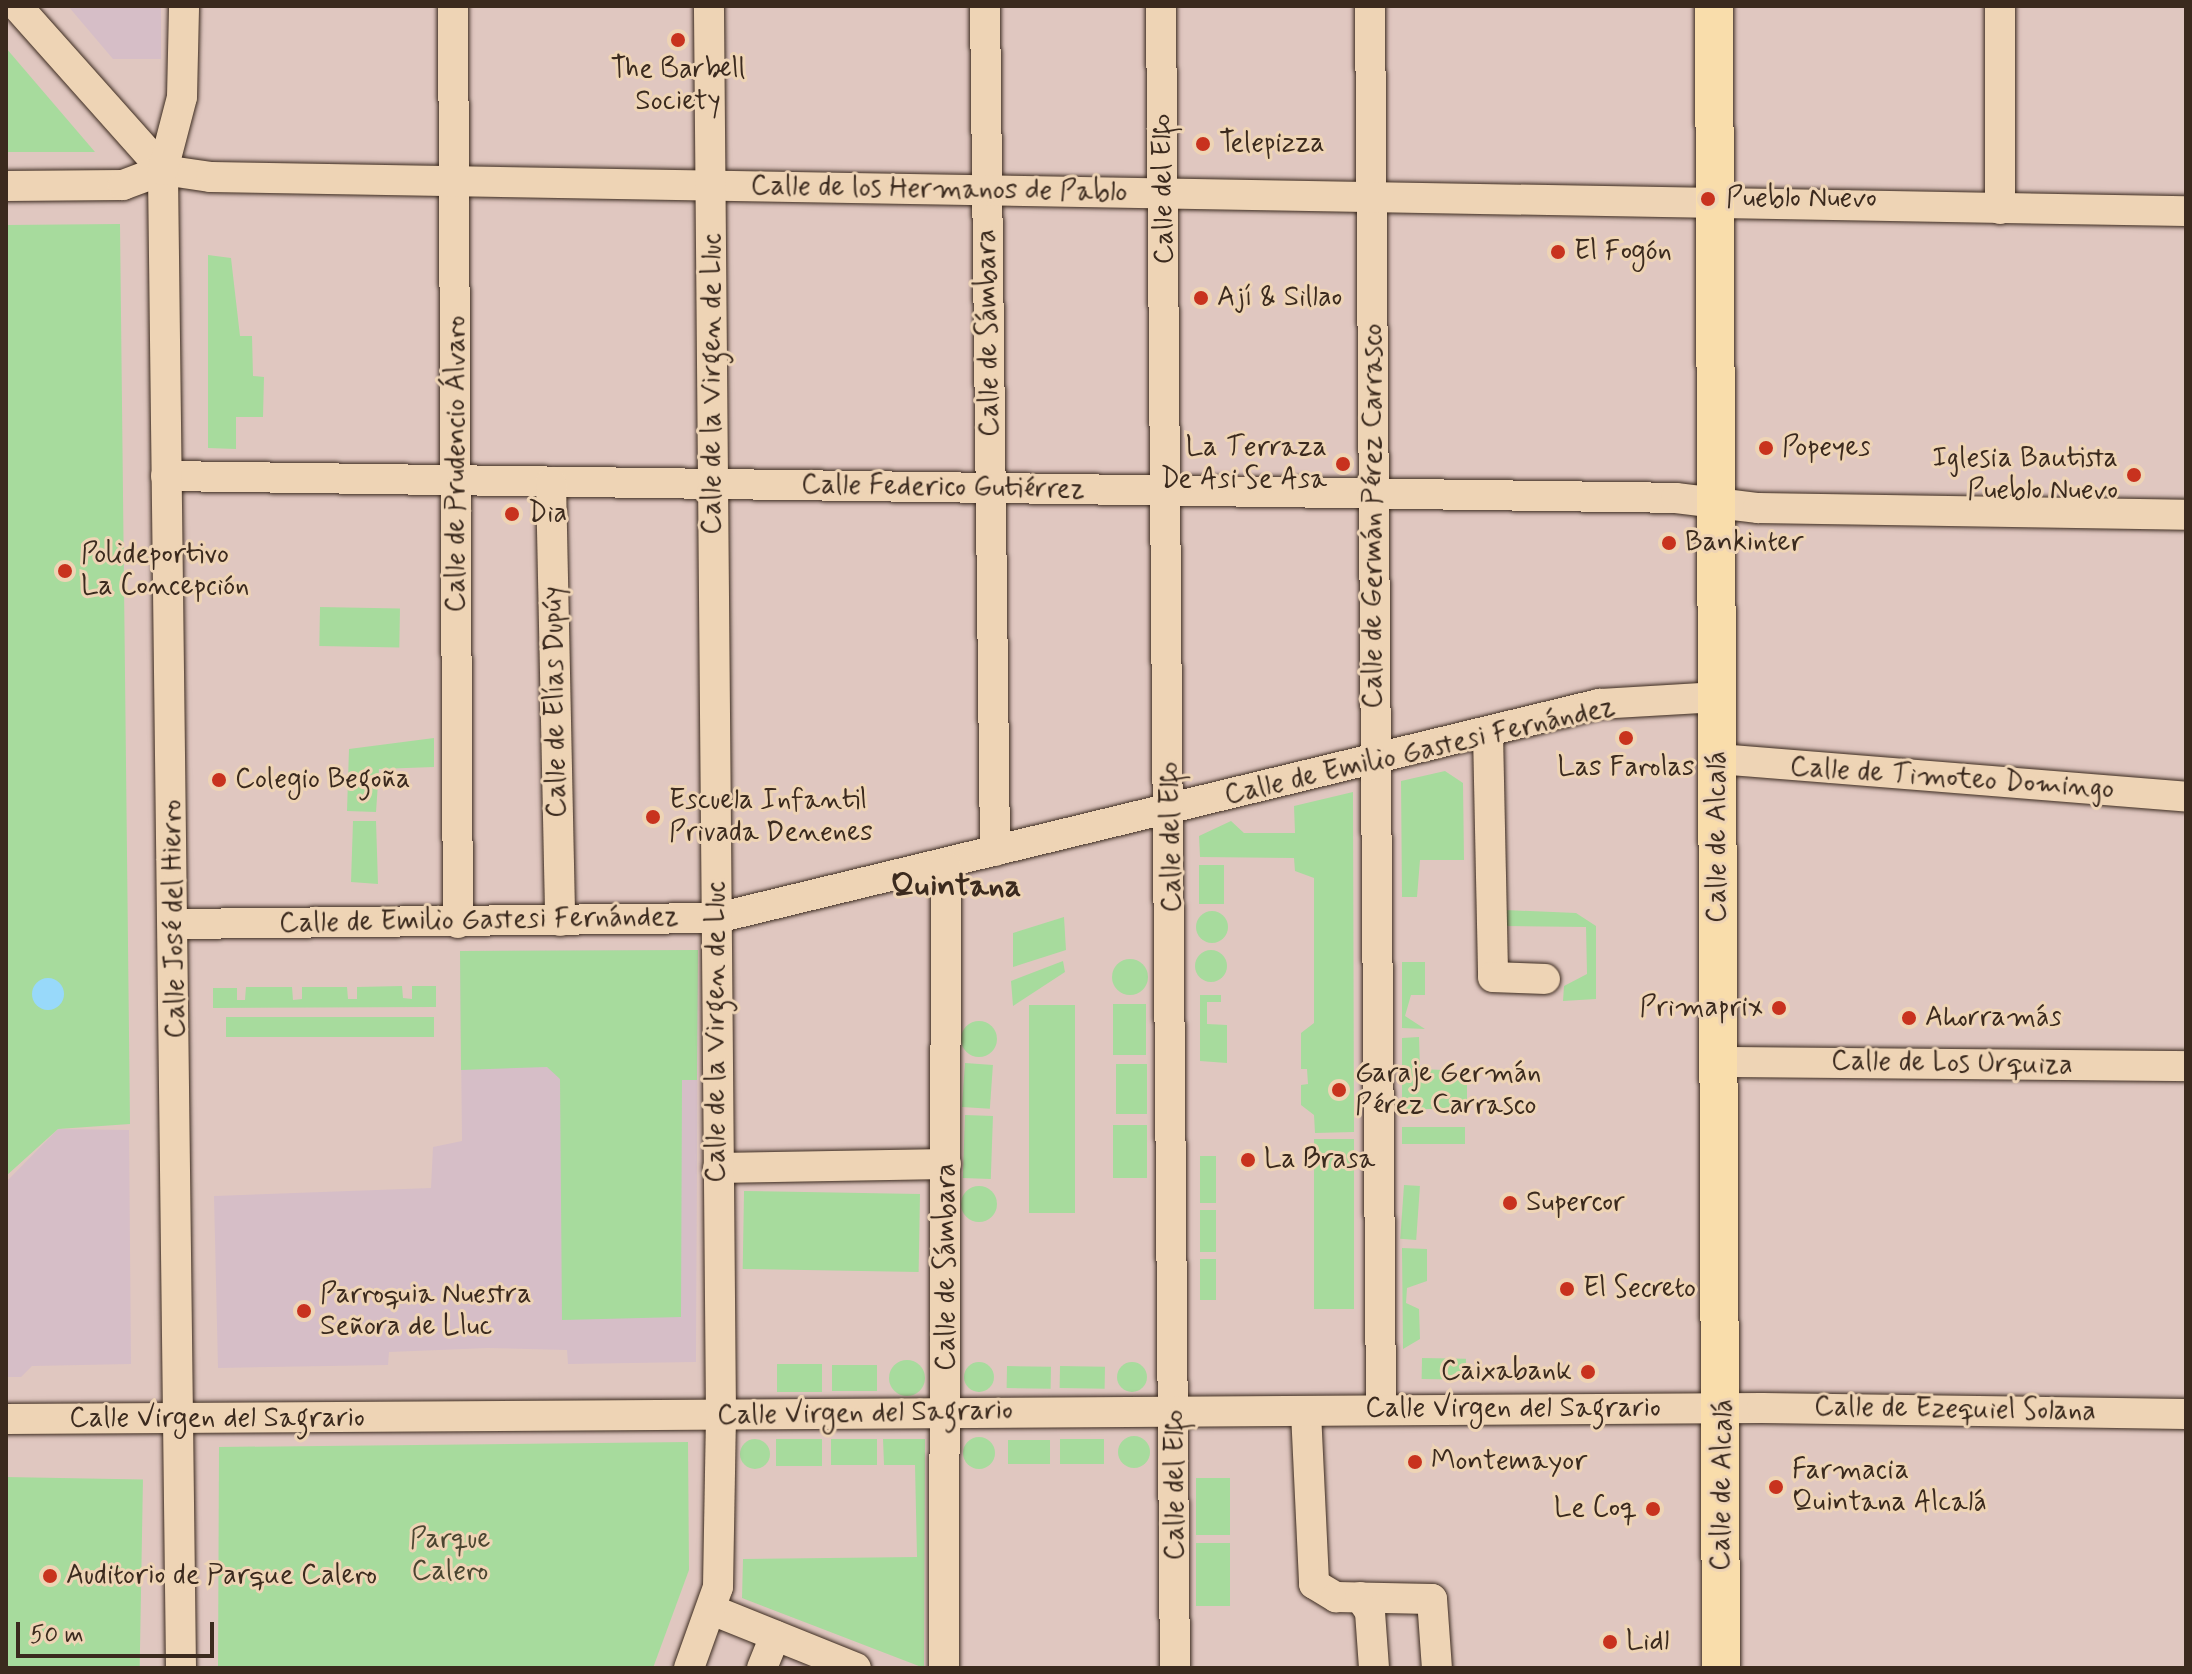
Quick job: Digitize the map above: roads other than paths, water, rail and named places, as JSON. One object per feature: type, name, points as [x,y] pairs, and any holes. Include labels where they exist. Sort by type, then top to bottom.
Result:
[{"type":"main road","name":"Calle de Alcalá","points":[[1714,6],[1720,503],[1716,697],[1718,1062],[1724,1408],[1721,1668]]},
{"type":"street","points":[[6,186],[123,185],[163,170],[17,6]]},
{"type":"street","name":"Calle José del Hierro","points":[[181,1668],[177,924],[166,476],[163,170],[182,97],[184,6]]},
{"type":"street","name":"Calle de Prudencio Álvaro","points":[[453,6],[457,180],[455,480],[458,923]]},
{"type":"street","name":"Calle de la Virgen de Lluc","points":[[689,1668],[712,1610],[721,1415],[709,6]]},
{"type":"street","name":"Calle de Sámbara","points":[[985,6],[995,851]]},
{"type":"street","name":"Calle del Elfo","points":[[1161,6],[1177,1414],[1175,1668]]},
{"type":"street","name":"Calle de Germán Pérez Carrasco","points":[[1370,6],[1381,1410]]},
{"type":"street","points":[[2000,6],[2000,209]]},
{"type":"street","name":"Calle de los Hermanos de Pablo","points":[[163,170],[211,177],[2186,211]]},
{"type":"street","name":"Calle Federico Gutiérrez","points":[[166,476],[1374,494],[2186,515]]},
{"type":"street","name":"Calle de Elías Dupúy","points":[[551,482],[560,921]]},
{"type":"street","name":"Calle de Emilio Gastesi Fernández","points":[[177,924],[717,918],[946,866],[1171,808],[1376,763],[1599,704],[1716,697]]},
{"type":"street","points":[[1488,733],[1493,977],[1545,979]]},
{"type":"street","name":"Calle de Timoteo Domingo","points":[[1718,759],[2186,797]]},
{"type":"street","name":"Calle de Sámbara","points":[[944,1668],[946,866]]},
{"type":"street","name":"Calle de Los Urquiza","points":[[1718,1062],[2186,1066]]},
{"type":"street","points":[[718,1168],[946,1164]]},
{"type":"street","name":"Calle Virgen del Sagrario","points":[[6,1419],[947,1412],[1177,1414],[1724,1408]]},
{"type":"street","name":"Calle de Ezequiel Solana","points":[[1724,1408],[2186,1414]]},
{"type":"street","points":[[1306,1412],[1310,1576],[1322,1593],[1432,1599],[1437,1668]]},
{"type":"street","points":[[1360,1597],[1370,1612],[1374,1668]]},
{"type":"street","points":[[712,1610],[856,1668]]},
{"type":"street","points":[[762,1668],[775,1636]]},
{"type":"water","points":[[48,978],[59,983],[64,994],[59,1005],[48,1010],[37,1005],[32,994],[37,983]]},
{"type":"place","name":"The Barbell Society","points":[[678,40]]},
{"type":"place","name":"Telepizza","points":[[1203,144]]},
{"type":"place","name":"Pueblo Nuevo","points":[[1708,199]]},
{"type":"place","name":"El Fogón","points":[[1558,252]]},
{"type":"place","name":"Ají & Sillao","points":[[1201,298]]},
{"type":"place","name":"Popeyes","points":[[1766,448]]},
{"type":"place","name":"La Terraza De Asi Se Asa","points":[[1343,464]]},
{"type":"place","name":"Iglesia Bautista Pueblo Nuevo","points":[[2134,475]]},
{"type":"place","name":"Dia","points":[[512,514]]},
{"type":"place","name":"Bankinter","points":[[1669,543]]},
{"type":"place","name":"Polideportivo La Concepción","points":[[65,571]]},
{"type":"place","name":"Las Farolas","points":[[1626,738]]},
{"type":"place","name":"Colegio Begoña","points":[[219,780]]},
{"type":"place","name":"Escuela Infantil Privada Denenes","points":[[653,817]]},
{"type":"place","name":"Primaprix","points":[[1779,1008]]},
{"type":"place","name":"Ahorramás","points":[[1909,1018]]},
{"type":"place","name":"Garaje Germán Pérez Carrasco","points":[[1339,1090]]},
{"type":"place","name":"La Brasa","points":[[1248,1160]]},
{"type":"place","name":"Supercor","points":[[1510,1203]]},
{"type":"place","name":"El Secreto","points":[[1567,1289]]},
{"type":"place","name":"Parroquia Nuestra Señora de Lluc","points":[[304,1311]]},
{"type":"place","name":"Caixabank","points":[[1588,1372]]},
{"type":"place","name":"Montemayor","points":[[1415,1462]]},
{"type":"place","name":"Farmacia Quintana Alcalá","points":[[1776,1487]]},
{"type":"place","name":"Le Coq","points":[[1653,1509]]},
{"type":"place","name":"Auditorio de Parque Calero","points":[[50,1576]]},
{"type":"place","name":"Lidl","points":[[1610,1642]]},
{"type":"district","name":"Quintana","points":[[956,886]]},
{"type":"park label","name":"Parque Calero","points":[[450,1556]]}]
